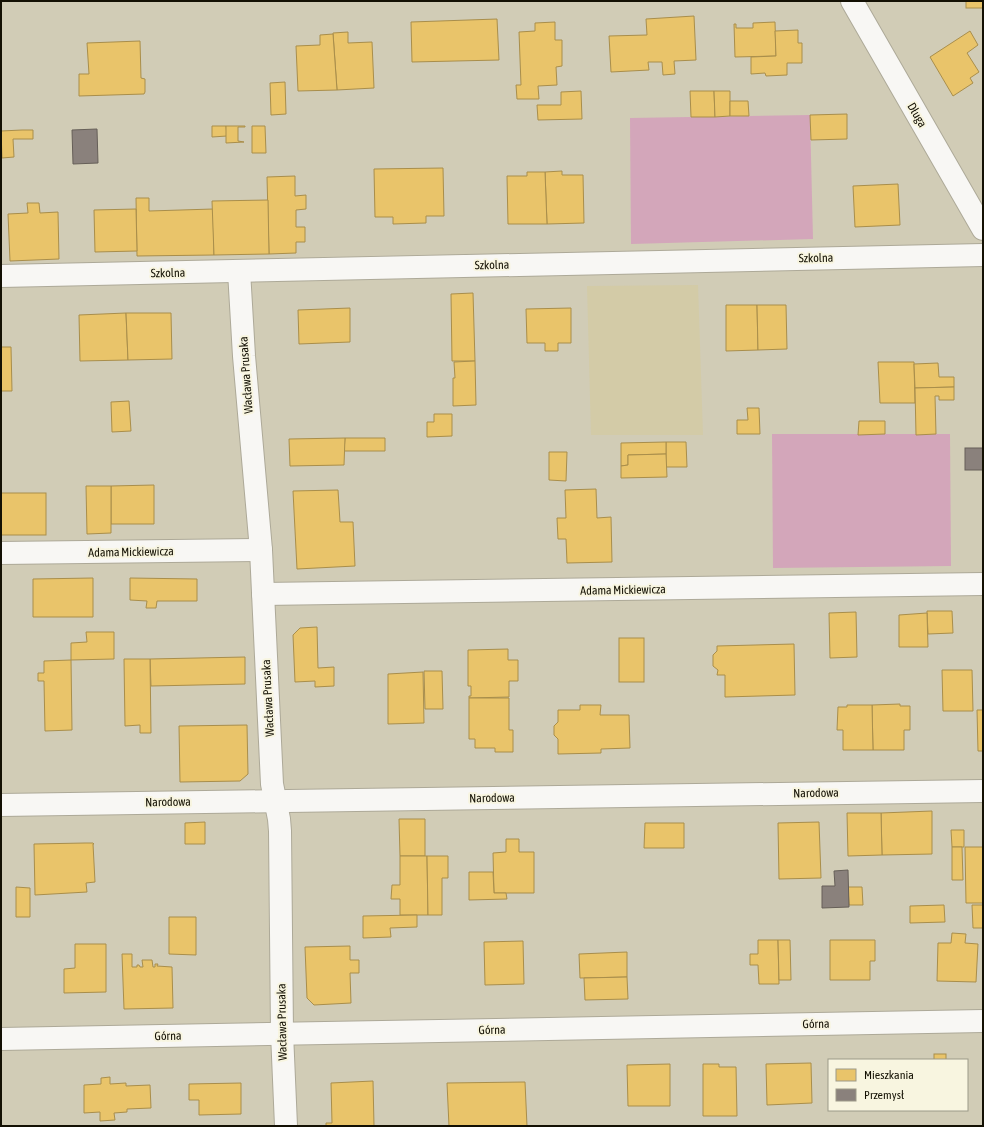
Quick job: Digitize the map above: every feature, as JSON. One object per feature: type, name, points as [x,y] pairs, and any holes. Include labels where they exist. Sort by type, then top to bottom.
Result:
[{"type":"street","name":"Długa","points":[[852,1],[983,229]]},
{"type":"street","name":"Szkolna","points":[[1,276],[983,255]]},
{"type":"street","name":"Wacława Prusaka","points":[[239,271],[244,356],[261,550],[272,784],[280,831],[282,1033],[286,1126]]},
{"type":"street","name":"Adama Mickiewicza","points":[[1,553],[261,550]]},
{"type":"street","name":"Adama Mickiewicza","points":[[263,594],[983,584]]},
{"type":"street","name":"Narodowa","points":[[1,805],[983,790]]},
{"type":"street","name":"Górna","points":[[1,1039],[983,1021]]},
{"type":"shaded area","points":[[810,115],[813,239],[631,244],[630,118]]},
{"type":"shaded area","points":[[698,285],[703,435],[591,435],[587,286]]},
{"type":"shaded area","points":[[772,434],[950,434],[951,566],[773,568]]},
{"type":"building: Mieszkania","points":[[966,1],[983,1],[983,8],[966,8]]},
{"type":"building: Mieszkania","points":[[694,16],[696,60],[674,61],[675,74],[663,75],[662,62],[648,62],[649,70],[611,72],[609,36],[647,35],[646,19]]},
{"type":"building: Mieszkania","points":[[497,19],[499,60],[412,62],[411,22]]},
{"type":"building: Mieszkania","points":[[555,22],[555,40],[562,40],[562,66],[556,67],[557,85],[538,86],[539,99],[517,99],[516,85],[521,85],[519,32],[535,31],[535,23]]},
{"type":"building: Mieszkania","points":[[775,22],[776,56],[735,57],[734,24],[736,24],[736,28],[753,28],[753,23]]},
{"type":"building: Mieszkania","points":[[798,30],[798,43],[802,43],[802,63],[787,63],[787,75],[766,76],[765,73],[751,74],[751,57],[776,56],[775,31]]},
{"type":"building: Mieszkania","points":[[970,31],[978,45],[967,53],[979,72],[970,78],[973,83],[953,96],[930,57]]},
{"type":"building: Mieszkania","points":[[348,32],[348,43],[372,42],[374,88],[337,90],[333,33]]},
{"type":"building: Mieszkania","points":[[333,34],[337,90],[298,91],[296,46],[320,45],[320,35]]},
{"type":"building: Mieszkania","points":[[140,41],[141,78],[145,79],[144,94],[79,96],[79,74],[89,74],[87,43]]},
{"type":"building: Mieszkania","points":[[285,82],[286,114],[271,115],[270,83]]},
{"type":"building: Mieszkania","points":[[581,91],[582,119],[538,120],[537,105],[561,105],[561,92]]},
{"type":"building: Mieszkania","points":[[690,91],[714,91],[715,117],[691,117]]},
{"type":"building: Mieszkania","points":[[714,91],[730,91],[730,116],[715,117]]},
{"type":"building: Mieszkania","points":[[730,101],[748,101],[749,116],[730,116]]},
{"type":"building: Mieszkania","points":[[847,114],[847,139],[811,140],[810,115]]},
{"type":"building: Mieszkania","points":[[212,126],[226,126],[227,136],[212,137]]},
{"type":"building: Mieszkania","points":[[226,126],[245,126],[238,127],[238,141],[244,142],[226,143]]},
{"type":"building: Mieszkania","points":[[252,126],[265,126],[266,153],[252,153]]},
{"type":"building: Mieszkania","points":[[33,130],[33,139],[13,139],[14,157],[2,158],[1,131]]},
{"type":"building: Mieszkania","points":[[443,168],[444,216],[426,216],[426,223],[393,224],[393,217],[375,217],[374,169]]},
{"type":"building: Mieszkania","points":[[562,171],[562,175],[583,175],[584,223],[547,224],[545,172]]},
{"type":"building: Mieszkania","points":[[527,172],[545,172],[547,224],[508,224],[507,176],[527,176]]},
{"type":"building: Mieszkania","points":[[295,176],[295,196],[306,195],[306,209],[296,210],[296,227],[305,227],[305,242],[296,242],[296,253],[269,254],[267,177]]},
{"type":"building: Mieszkania","points":[[898,184],[900,225],[855,227],[853,186]]},
{"type":"building: Mieszkania","points":[[136,198],[149,198],[149,211],[213,209],[214,255],[137,256]]},
{"type":"building: Mieszkania","points":[[268,200],[269,254],[214,255],[212,201]]},
{"type":"building: Mieszkania","points":[[27,203],[39,203],[40,213],[58,212],[59,259],[10,261],[8,214],[28,213]]},
{"type":"building: Mieszkania","points":[[136,209],[137,251],[95,252],[94,210]]},
{"type":"building: Mieszkania","points":[[473,293],[475,361],[452,361],[451,294]]},
{"type":"building: Mieszkania","points":[[726,305],[757,305],[758,350],[726,351]]},
{"type":"building: Mieszkania","points":[[757,305],[786,305],[787,349],[758,350]]},
{"type":"building: Mieszkania","points":[[350,308],[350,342],[299,344],[298,310]]},
{"type":"building: Mieszkania","points":[[571,308],[571,343],[558,343],[558,351],[545,351],[545,343],[527,343],[526,309]]},
{"type":"building: Mieszkania","points":[[126,313],[128,360],[80,361],[79,315]]},
{"type":"building: Mieszkania","points":[[126,313],[171,313],[172,359],[128,360]]},
{"type":"building: Mieszkania","points":[[1,347],[11,347],[12,391],[1,391]]},
{"type":"building: Mieszkania","points":[[475,361],[476,405],[453,406],[453,378],[455,378],[454,362]]},
{"type":"building: Mieszkania","points":[[878,362],[914,362],[915,403],[880,403]]},
{"type":"building: Mieszkania","points":[[938,363],[939,377],[954,377],[954,387],[915,388],[914,364]]},
{"type":"building: Mieszkania","points":[[954,387],[954,400],[939,400],[939,396],[935,396],[936,434],[916,435],[915,388]]},
{"type":"building: Mieszkania","points":[[129,401],[131,431],[112,432],[111,402]]},
{"type":"building: Mieszkania","points":[[747,408],[759,408],[760,434],[737,434],[737,420],[748,420]]},
{"type":"building: Mieszkania","points":[[434,414],[452,414],[452,436],[427,437],[427,422],[434,422]]},
{"type":"building: Mieszkania","points":[[859,421],[885,421],[885,434],[858,435]]},
{"type":"building: Mieszkania","points":[[345,438],[385,438],[385,451],[344,451]]},
{"type":"building: Mieszkania","points":[[345,438],[344,465],[290,466],[289,439]]},
{"type":"building: Mieszkania","points":[[666,442],[686,442],[687,467],[666,467]]},
{"type":"building: Mieszkania","points":[[666,442],[666,454],[628,455],[628,465],[621,466],[621,443]]},
{"type":"building: Mieszkania","points":[[549,452],[567,452],[566,481],[549,480]]},
{"type":"building: Mieszkania","points":[[666,454],[667,477],[621,478],[621,466],[628,465],[628,455]]},
{"type":"building: Mieszkania","points":[[154,485],[154,524],[111,524],[111,486]]},
{"type":"building: Mieszkania","points":[[86,486],[111,486],[111,533],[87,534]]},
{"type":"building: Mieszkania","points":[[596,489],[597,518],[611,517],[612,562],[567,563],[566,539],[558,539],[557,518],[566,518],[565,490]]},
{"type":"building: Mieszkania","points":[[338,490],[340,522],[353,522],[355,566],[297,569],[293,491]]},
{"type":"building: Mieszkania","points":[[1,493],[46,493],[46,535],[1,535]]},
{"type":"building: Mieszkania","points":[[93,578],[93,617],[33,617],[33,579]]},
{"type":"building: Mieszkania","points":[[130,578],[197,579],[197,601],[157,601],[156,608],[146,608],[147,601],[130,600]]},
{"type":"building: Mieszkania","points":[[927,611],[952,611],[953,633],[928,634]]},
{"type":"building: Mieszkania","points":[[856,612],[857,657],[830,658],[829,613]]},
{"type":"building: Mieszkania","points":[[927,613],[928,647],[899,647],[899,615]]},
{"type":"building: Mieszkania","points":[[317,627],[318,668],[334,667],[334,686],[315,687],[315,681],[295,682],[293,635],[300,628]]},
{"type":"building: Mieszkania","points":[[86,632],[114,632],[114,659],[71,660],[71,643],[87,642]]},
{"type":"building: Mieszkania","points":[[619,638],[644,638],[644,682],[619,682]]},
{"type":"building: Mieszkania","points":[[794,644],[795,695],[725,697],[725,675],[717,675],[718,670],[713,666],[713,655],[717,651],[717,646]]},
{"type":"building: Mieszkania","points":[[508,649],[508,660],[518,660],[518,681],[509,681],[509,697],[469,698],[469,696],[471,696],[471,686],[468,686],[468,650]]},
{"type":"building: Mieszkania","points":[[245,657],[245,684],[151,686],[150,659]]},
{"type":"building: Mieszkania","points":[[124,659],[150,659],[151,733],[140,733],[140,725],[125,726]]},
{"type":"building: Mieszkania","points":[[71,660],[72,730],[45,731],[44,681],[38,681],[38,673],[44,673],[44,661]]},
{"type":"building: Mieszkania","points":[[942,670],[972,670],[973,711],[943,711]]},
{"type":"building: Mieszkania","points":[[424,671],[442,671],[443,709],[425,709]]},
{"type":"building: Mieszkania","points":[[423,672],[424,723],[388,724],[388,674]]},
{"type":"building: Mieszkania","points":[[469,698],[509,698],[509,730],[513,730],[513,752],[495,752],[495,748],[475,748],[475,739],[469,739]]},
{"type":"building: Mieszkania","points":[[900,704],[900,706],[910,706],[910,730],[904,730],[904,750],[873,750],[872,705]]},
{"type":"building: Mieszkania","points":[[580,705],[601,705],[600,715],[629,715],[630,748],[601,749],[601,753],[558,754],[558,739],[554,735],[554,726],[558,722],[558,710],[580,710]]},
{"type":"building: Mieszkania","points":[[847,705],[872,705],[873,750],[843,750],[843,730],[837,730],[838,707],[847,707]]},
{"type":"building: Mieszkania","points":[[977,710],[983,710],[983,751],[978,751]]},
{"type":"building: Mieszkania","points":[[247,725],[248,774],[240,781],[180,782],[179,726]]},
{"type":"building: Mieszkania","points":[[932,811],[932,854],[882,855],[881,813]]},
{"type":"building: Mieszkania","points":[[847,813],[881,813],[882,855],[848,856]]},
{"type":"building: Mieszkania","points":[[399,819],[425,819],[425,856],[400,856]]},
{"type":"building: Mieszkania","points":[[205,822],[205,844],[185,844],[185,823]]},
{"type":"building: Mieszkania","points":[[819,822],[821,878],[779,879],[778,823]]},
{"type":"building: Mieszkania","points":[[645,823],[684,823],[684,848],[644,848]]},
{"type":"building: Mieszkania","points":[[951,830],[964,830],[964,847],[952,847]]},
{"type":"building: Mieszkania","points":[[506,839],[519,839],[519,852],[534,852],[534,893],[494,893],[493,853],[506,852]]},
{"type":"building: Mieszkania","points":[[93,843],[95,882],[86,883],[87,892],[35,895],[34,844]]},
{"type":"building: Mieszkania","points":[[952,847],[962,847],[963,880],[952,880]]},
{"type":"building: Mieszkania","points":[[965,847],[983,847],[983,903],[966,903]]},
{"type":"building: Mieszkania","points":[[400,856],[427,856],[428,915],[400,915],[400,899],[391,899],[392,885],[400,885]]},
{"type":"building: Mieszkania","points":[[427,856],[448,856],[448,878],[442,878],[442,915],[428,915]]},
{"type":"building: Mieszkania","points":[[469,872],[493,872],[494,893],[506,893],[507,899],[469,900]]},
{"type":"building: Mieszkania","points":[[16,887],[30,888],[30,917],[16,917]]},
{"type":"building: Mieszkania","points":[[848,887],[862,887],[863,905],[849,905]]},
{"type":"building: Mieszkania","points":[[944,905],[945,922],[910,923],[910,906]]},
{"type":"building: Mieszkania","points":[[972,905],[983,905],[983,928],[973,928]]},
{"type":"building: Mieszkania","points":[[417,915],[417,927],[390,928],[391,937],[363,938],[363,916]]},
{"type":"building: Mieszkania","points":[[169,917],[196,917],[196,955],[169,954]]},
{"type":"building: Mieszkania","points":[[952,933],[966,934],[965,943],[978,944],[976,982],[937,981],[938,943],[951,943]]},
{"type":"building: Mieszkania","points":[[758,940],[778,940],[779,984],[759,984],[758,965],[750,965],[750,954],[758,954]]},
{"type":"building: Mieszkania","points":[[778,940],[790,940],[791,980],[779,980]]},
{"type":"building: Mieszkania","points":[[830,940],[875,940],[875,961],[870,961],[870,980],[830,980]]},
{"type":"building: Mieszkania","points":[[523,941],[524,984],[485,985],[484,942]]},
{"type":"building: Mieszkania","points":[[75,944],[106,944],[106,992],[64,993],[64,969],[75,968]]},
{"type":"building: Mieszkania","points":[[350,946],[350,960],[359,960],[359,973],[350,973],[351,1003],[314,1005],[307,998],[305,947]]},
{"type":"building: Mieszkania","points":[[627,952],[627,977],[580,978],[579,954]]},
{"type":"building: Mieszkania","points":[[122,954],[132,954],[132,967],[137,967],[137,965],[139,965],[140,967],[143,967],[142,960],[152,960],[153,967],[155,967],[155,964],[158,964],[157,966],[172,967],[173,1008],[124,1009]]},
{"type":"building: Mieszkania","points":[[627,977],[628,999],[585,1000],[584,978]]},
{"type":"building: Mieszkania","points":[[934,1054],[946,1054],[946,1059],[934,1059]]},
{"type":"building: Mieszkania","points":[[811,1063],[812,1103],[767,1105],[766,1064]]},
{"type":"building: Mieszkania","points":[[670,1064],[670,1106],[628,1106],[627,1065]]},
{"type":"building: Mieszkania","points":[[703,1064],[719,1064],[719,1067],[736,1067],[737,1116],[703,1116]]},
{"type":"building: Mieszkania","points":[[110,1077],[110,1084],[126,1083],[126,1086],[150,1085],[151,1108],[127,1109],[127,1112],[114,1113],[115,1120],[100,1121],[100,1112],[84,1113],[84,1085],[101,1084],[101,1078]]},
{"type":"building: Mieszkania","points":[[373,1081],[374,1126],[326,1126],[326,1123],[332,1123],[331,1083]]},
{"type":"building: Mieszkania","points":[[525,1082],[527,1126],[449,1126],[447,1083]]},
{"type":"building: Mieszkania","points":[[241,1083],[241,1114],[199,1115],[199,1100],[189,1100],[189,1084]]},
{"type":"building: Przemysł","points":[[97,129],[98,163],[73,164],[72,130]]},
{"type":"building: Przemysł","points":[[965,448],[983,448],[983,470],[965,470]]},
{"type":"building: Przemysł","points":[[848,870],[849,907],[822,908],[822,886],[835,886],[834,871]]}]
